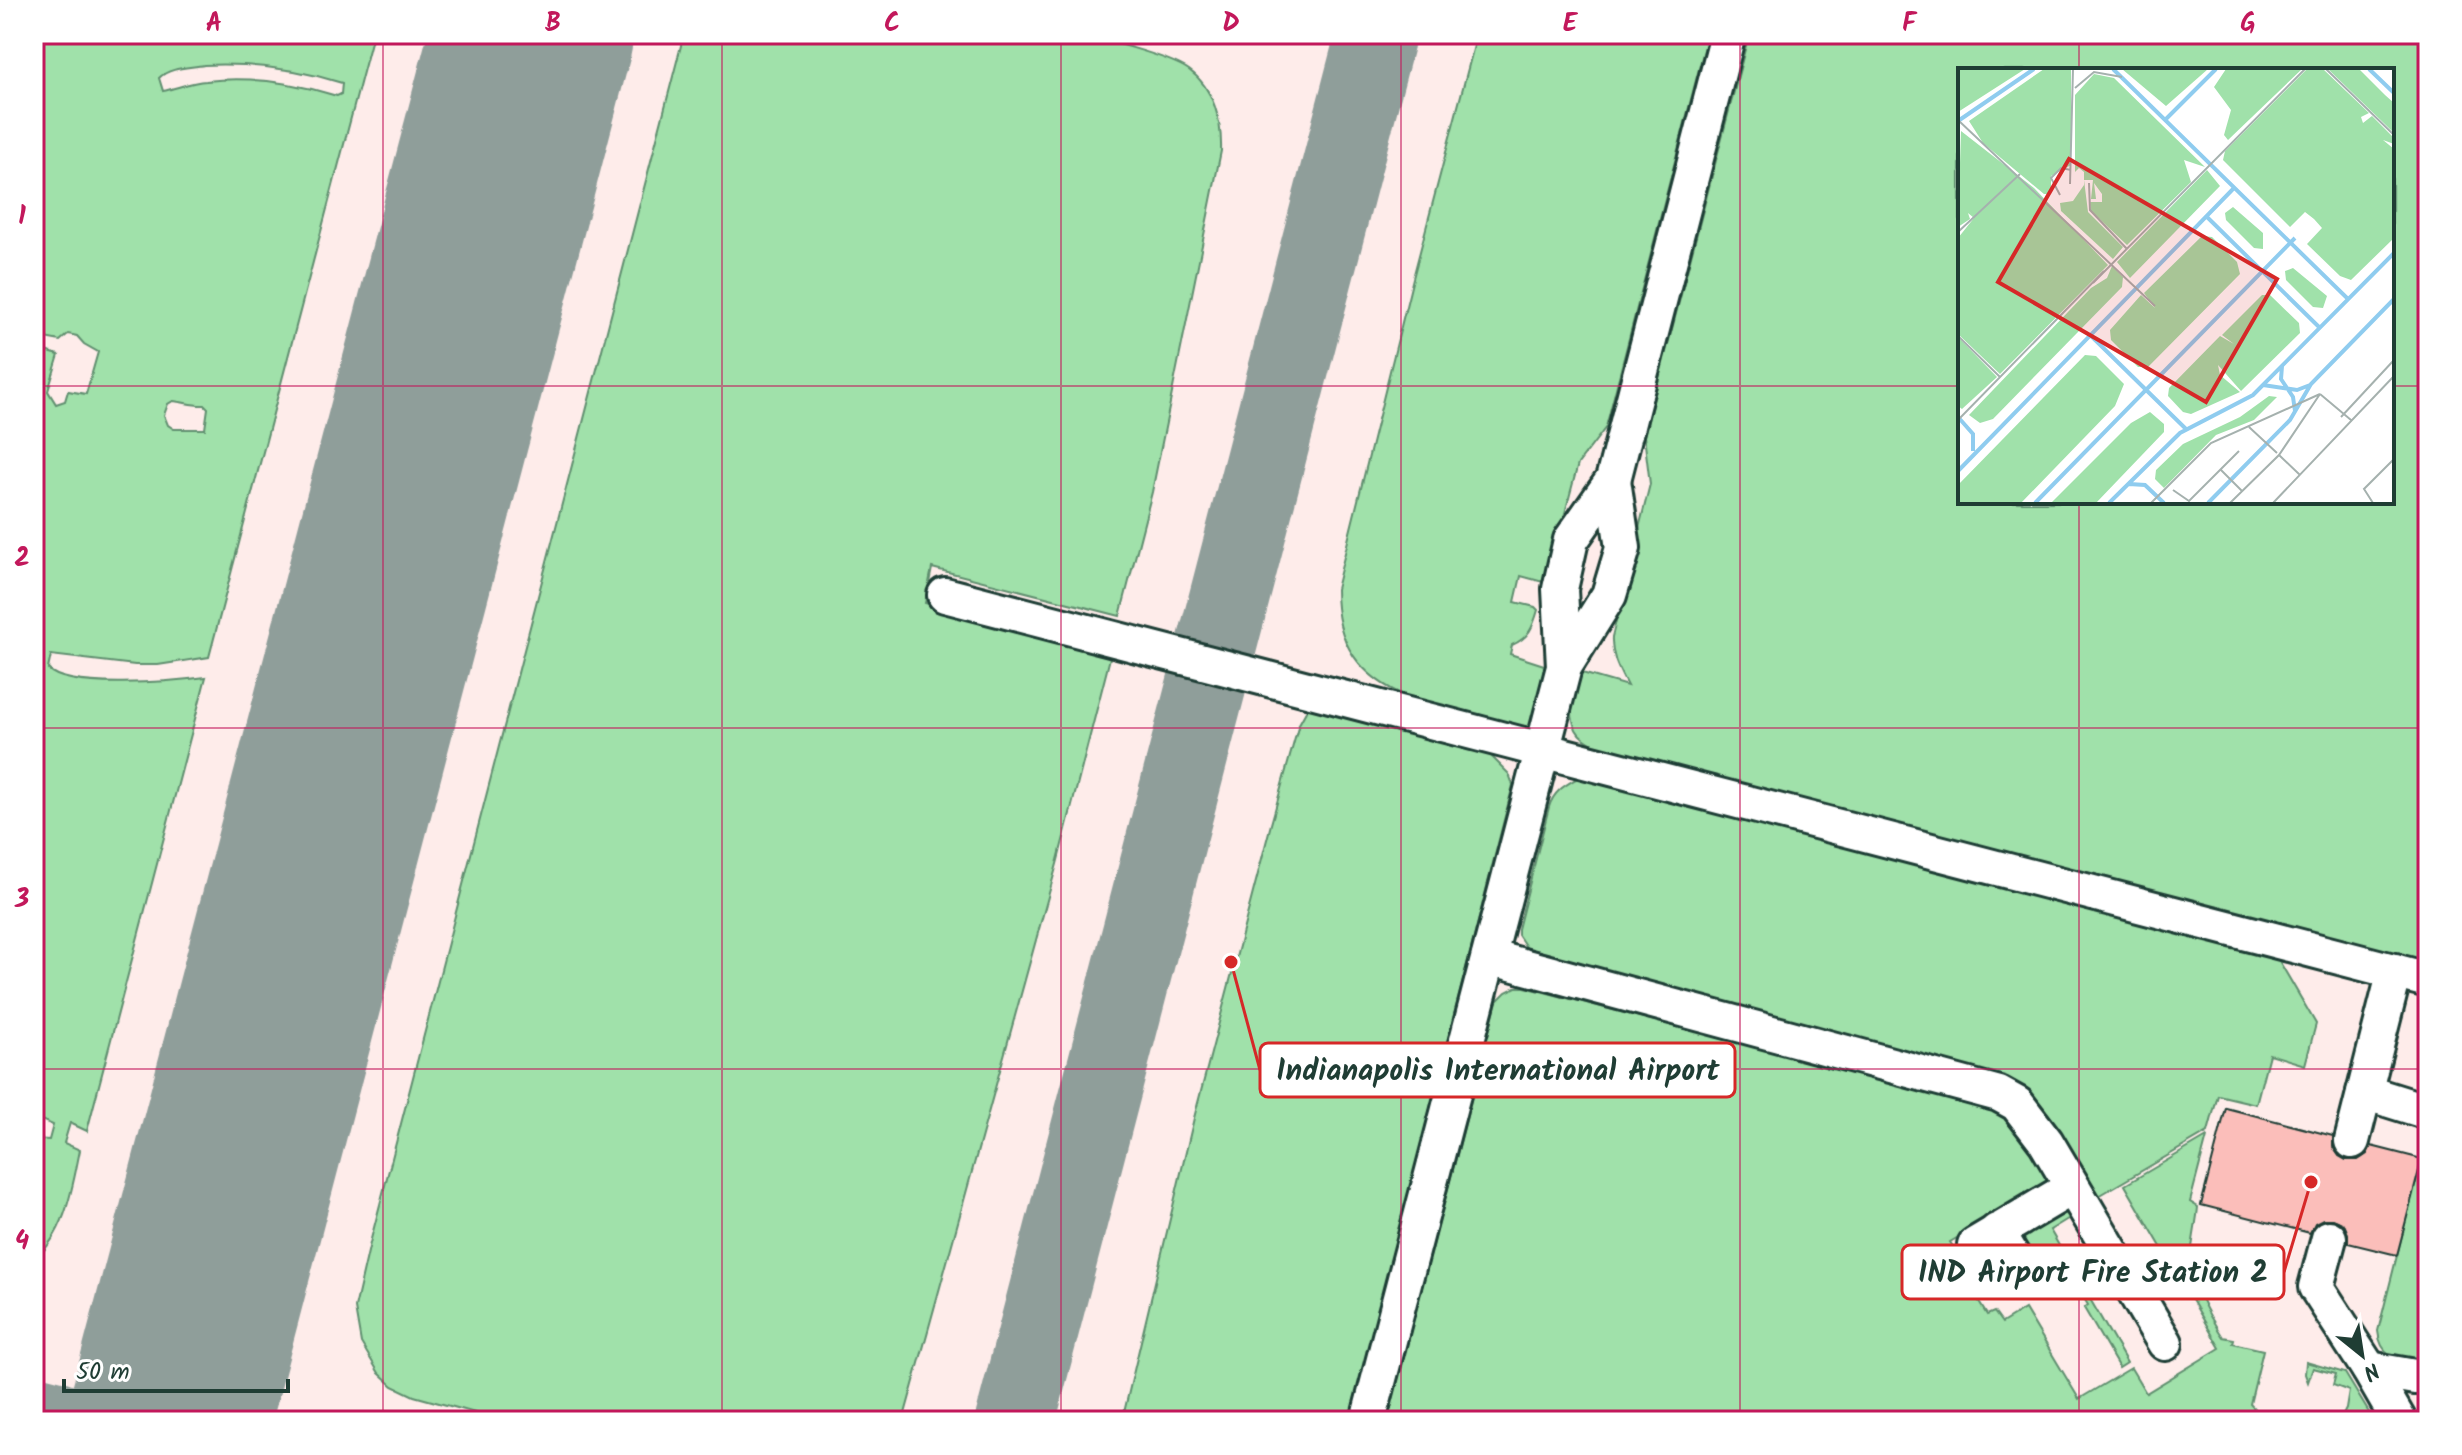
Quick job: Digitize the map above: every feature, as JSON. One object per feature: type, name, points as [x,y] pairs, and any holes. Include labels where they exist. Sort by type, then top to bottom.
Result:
[{"type":"lane","points":[[1564,667],[1560,589],[1571,540],[1613,480],[1728,34]]},
{"type":"lane","points":[[1368,1421],[1564,667],[1609,595],[1623,548],[1613,480]]},
{"type":"lane","points":[[945,595],[2428,980]]},
{"type":"lane","points":[[1489,957],[1999,1094],[2017,1104],[2031,1120],[2165,1343]]},
{"type":"lane","points":[[2352,1141],[2395,971]]},
{"type":"lane","points":[[2364,1092],[2428,1112]]},
{"type":"lane","points":[[2020,1269],[1986,1238],[2071,1188]]},
{"type":"lane","points":[[2329,1238],[2316,1287],[2399,1421]]},
{"type":"lane","points":[[2369,1369],[2415,1377],[2428,1375]]},
{"type":"shaded area","points":[[34,34],[2428,34],[2428,1421],[34,1421]]},
{"type":"green space","points":[[34,34],[373,34],[209,657],[158,665],[135,665],[51,655],[48,669],[59,676],[76,680],[123,683],[206,677],[87,1131],[70,1123],[64,1143],[80,1150],[66,1210],[54,1237],[34,1260],[34,1139],[49,1140],[53,1125],[34,1117],[34,348],[59,355],[48,391],[56,404],[65,401],[68,391],[86,394],[98,352],[77,336],[68,334],[60,341],[34,336]],"holes":[[[204,65],[291,70],[342,83],[341,94],[337,96],[272,81],[239,79],[200,82],[163,91],[159,78],[163,74]],[[173,401],[205,405],[208,408],[205,429],[174,429],[168,425],[164,415],[168,404]]]},
{"type":"green space","points":[[684,34],[1073,34],[1150,53],[1189,70],[1205,86],[1215,106],[1220,129],[1221,151],[1152,492],[1120,616],[932,568],[925,603],[1112,650],[1057,864],[903,1421],[504,1421],[414,1396],[393,1386],[379,1373],[361,1343],[355,1308]]},
{"type":"green space","points":[[1477,34],[1708,34],[1606,427],[1578,464],[1547,581],[1521,576],[1515,602],[1538,610],[1530,631],[1512,645],[1510,654],[1544,665],[1542,688],[1529,728],[1408,697],[1391,689],[1363,668],[1353,655],[1340,626],[1337,608],[1336,589]]},
{"type":"green space","points":[[1749,34],[2428,34],[2428,964],[1607,751],[1584,739],[1576,729],[1572,714],[1574,692],[1582,673],[1627,686],[1614,657],[1612,637],[1650,484],[1644,436]]},
{"type":"green space","points":[[1309,706],[1486,751],[1509,774],[1513,785],[1350,1421],[1122,1421],[1194,1118],[1271,824],[1299,724]]},
{"type":"green space","points":[[1581,776],[2272,954],[2278,959],[2316,1024],[2305,1065],[2269,1054],[2256,1104],[2218,1095],[2208,1132],[2097,1197],[2046,1111],[2024,1089],[2008,1080],[1528,950],[1518,935],[1518,929],[1549,807],[1557,792]]},
{"type":"green space","points":[[1516,987],[2000,1111],[2014,1122],[2050,1179],[2047,1185],[1950,1242],[1979,1287],[1972,1291],[1987,1315],[1994,1312],[2002,1323],[2025,1309],[2079,1399],[2131,1368],[2146,1393],[2220,1348],[2125,1185],[2207,1137],[2190,1202],[2198,1207],[2191,1254],[2192,1270],[2202,1300],[2223,1337],[2234,1339],[2233,1343],[2263,1350],[2250,1404],[2268,1421],[1387,1421],[1497,1001]]},
{"type":"green space","points":[[2428,1146],[2428,1363],[2395,1357],[2384,1348],[2378,1331],[2423,1152]]},
{"type":"green space","points":[[2067,1209],[2071,1217],[2050,1230],[2127,1363],[2119,1368],[2084,1308],[2088,1305],[2073,1280],[2054,1290],[2048,1279],[2063,1269],[2052,1250],[2042,1255],[2046,1261],[2038,1265],[2019,1232]]},
{"type":"green space","points":[[2306,1362],[2345,1373],[2374,1421],[2340,1421],[2349,1391],[2333,1385],[2336,1374],[2313,1368],[2308,1382]]},
{"type":"building","points":[[2226,1108],[2333,1136],[2333,1147],[2346,1160],[2358,1160],[2367,1154],[2371,1146],[2422,1159],[2397,1255],[2348,1243],[2344,1224],[2333,1219],[2315,1223],[2310,1233],[2201,1205]]},
{"type":"taxiway","points":[[1015,1421],[1376,34]]},
{"type":"taxiway","points":[[34,1415],[57,1421]]},
{"type":"runway","points":[[168,1421],[532,34]]},
{"type":"place","name":"Indianapolis International Airport","points":[[1231,962]]},
{"type":"place","name":"IND Airport Fire Station 2","points":[[2311,1182]]}]
